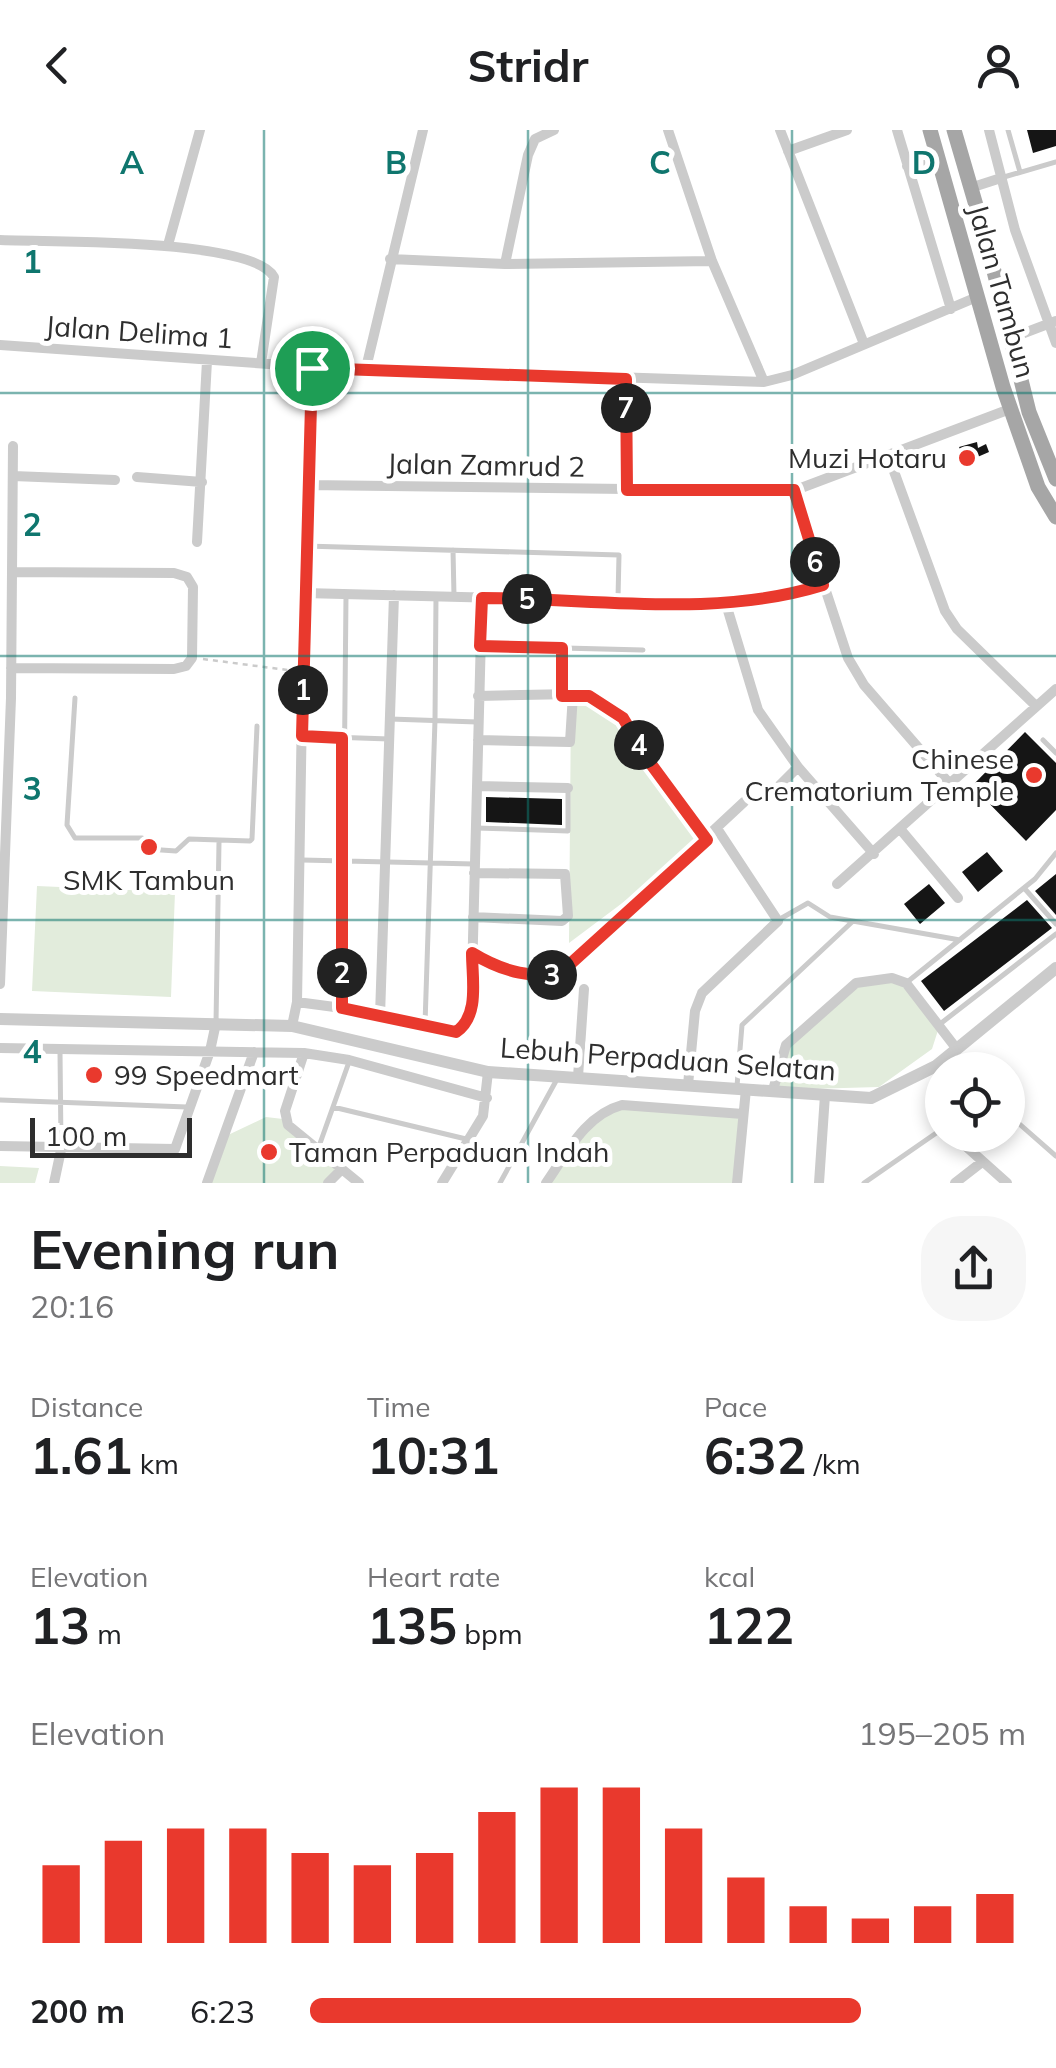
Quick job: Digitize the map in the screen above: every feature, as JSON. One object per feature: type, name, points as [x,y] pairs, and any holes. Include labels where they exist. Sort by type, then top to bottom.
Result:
[{"type":"main road","name":"Jalan Tambun","points":[[930,130],[1010,409],[1038,487],[1056,517]]},
{"type":"main road","name":"Jalan Tambun","points":[[954,130],[1029,412],[1056,479]]},
{"type":"street","points":[[168,245],[200,130]]},
{"type":"street","points":[[366,368],[423,130]]},
{"type":"street","points":[[506,264],[528,155],[535,139],[554,130]]},
{"type":"street","points":[[668,130],[712,262],[764,382]]},
{"type":"street","points":[[780,130],[864,344]]},
{"type":"street","points":[[788,151],[847,130]]},
{"type":"street","points":[[896,130],[951,308]]},
{"type":"street","points":[[989,130],[1015,230],[1052,322],[1056,343]]},
{"type":"street","points":[[908,166],[940,164]]},
{"type":"street","points":[[970,188],[1001,178]]},
{"type":"street","points":[[0,240],[168,245],[246,257],[271,271],[274,284],[260,364]]},
{"type":"street","points":[[390,259],[506,264],[712,262]]},
{"type":"street","name":"Jalan Delima 1","points":[[0,345],[312,368],[764,382],[792,376],[977,297]]},
{"type":"street","points":[[1011,338],[1052,322]]},
{"type":"street","points":[[197,542],[207,361]]},
{"type":"street","points":[[292,1026],[296,1002],[312,368]]},
{"type":"street","points":[[626,379],[627,490]]},
{"type":"street","name":"Jalan Zamrud 2","points":[[307,485],[794,490],[1010,409]]},
{"type":"street","points":[[0,984],[11,668],[6,533],[13,446]]},
{"type":"street","points":[[888,455],[945,611],[957,629],[1036,706]]},
{"type":"street","points":[[136,477],[202,482]]},
{"type":"street","points":[[8,484],[115,480]]},
{"type":"street","points":[[794,490],[848,658],[864,684],[950,783]]},
{"type":"street","points":[[8,579],[174,573],[186,577],[193,587],[192,658],[186,666],[11,668]]},
{"type":"street","points":[[304,593],[726,604],[784,597],[823,585]]},
{"type":"street","points":[[380,1016],[394,595]]},
{"type":"street","points":[[296,1002],[456,1032],[466,1026],[471,1016],[482,598]]},
{"type":"street","points":[[726,604],[758,710],[798,767],[874,854]]},
{"type":"street","points":[[838,884],[1056,689]]},
{"type":"street","points":[[478,740],[570,742],[567,695]]},
{"type":"street","points":[[478,696],[589,696],[623,718],[648,760],[707,840]]},
{"type":"street","points":[[769,796],[798,767]]},
{"type":"street","points":[[478,786],[568,788]]},
{"type":"street","points":[[472,953],[491,965],[534,976],[553,975],[707,840],[744,802]]},
{"type":"street","points":[[688,1085],[696,1011],[702,994],[778,921],[718,830]]},
{"type":"street","points":[[901,830],[958,898]]},
{"type":"street","points":[[472,917],[562,921],[568,916],[565,874],[474,868]]},
{"type":"street","name":"Lebuh Perpaduan Selatan","points":[[0,1019],[292,1026],[488,1072],[871,1098],[936,1066],[1056,968]]},
{"type":"street","points":[[774,1090],[786,1045],[856,983],[892,978],[906,983],[956,1048]]},
{"type":"street","points":[[578,1077],[584,989]]},
{"type":"street","points":[[0,1146],[172,1151],[177,1147],[210,1051],[216,1023]]},
{"type":"street","points":[[0,1048],[304,1054],[350,1060],[487,1098]]},
{"type":"street","points":[[207,1183],[254,1052]]},
{"type":"street","points":[[304,1054],[285,1111],[288,1124],[359,1183]]},
{"type":"street","points":[[442,1183],[483,1116],[488,1072]]},
{"type":"street","points":[[737,1183],[743,1114],[741,1089]]},
{"type":"street","points":[[820,1183],[825,1095]]},
{"type":"street","points":[[546,1183],[583,1131],[608,1109],[622,1105],[743,1114]]},
{"type":"street","points":[[54,1183],[61,1150]]},
{"type":"street","points":[[972,1152],[1007,1183]]},
{"type":"street","points":[[954,1183],[982,1162]]},
{"type":"street","points":[[328,1183],[342,1169]]},
{"type":"lane","points":[[1008,130],[1020,172]]},
{"type":"lane","points":[[1001,178],[1056,162]]},
{"type":"lane","points":[[305,546],[619,555],[618,602]]},
{"type":"lane","points":[[453,550],[454,596]]},
{"type":"lane","points":[[342,1008],[346,594]]},
{"type":"lane","points":[[425,1027],[436,596]]},
{"type":"lane","points":[[480,646],[643,650]]},
{"type":"lane","points":[[562,648],[567,695]]},
{"type":"lane","points":[[75,698],[67,825],[74,838],[142,838],[147,849],[170,852],[189,840],[252,838],[257,726]]},
{"type":"lane","points":[[390,719],[477,722]]},
{"type":"lane","points":[[302,736],[389,739]]},
{"type":"lane","points":[[1044,740],[1056,753]]},
{"type":"lane","points":[[476,828],[568,830],[568,788]]},
{"type":"lane","points":[[216,1023],[219,842]]},
{"type":"lane","points":[[906,983],[1025,888],[1056,853]]},
{"type":"lane","points":[[298,860],[474,868]]},
{"type":"lane","points":[[1025,888],[1056,924]]},
{"type":"lane","points":[[778,921],[808,903],[830,917],[960,940]]},
{"type":"lane","points":[[741,1089],[742,1025],[852,922]]},
{"type":"lane","points":[[940,1024],[1056,934]]},
{"type":"lane","points":[[60,1049],[61,1150]]},
{"type":"lane","points":[[318,1149],[350,1060]]},
{"type":"lane","points":[[500,1183],[559,1076]]},
{"type":"lane","points":[[0,1100],[188,1107]]},
{"type":"lane","points":[[333,1106],[470,1140]]},
{"type":"lane","points":[[1025,1129],[1056,1156]]},
{"type":"lane","points":[[864,1183],[925,1140]]},
{"type":"path","points":[[192,658],[303,673]]},
{"type":"green space","points":[[582,696],[623,718],[701,844],[569,943],[571,700]]},
{"type":"green space","points":[[37,886],[175,892],[171,997],[32,991]]},
{"type":"green space","points":[[856,983],[906,983],[940,1024],[932,1049],[879,1087],[773,1090],[786,1045]]},
{"type":"green space","points":[[607,1109],[743,1114],[735,1183],[543,1183]]},
{"type":"green space","name":"Taman Perpaduan Indah","points":[[266,1117],[283,1119],[337,1169],[324,1183],[211,1183],[228,1135]]},
{"type":"green space","points":[[0,1166],[39,1168],[35,1183],[0,1183]]},
{"type":"building","points":[[1027,130],[1056,130],[1056,146],[1033,153]]},
{"type":"building","points":[[977,442],[978,448],[986,444],[989,452],[966,462],[959,447]]},
{"type":"building","points":[[1025,732],[1056,763],[1056,810],[1026,841],[972,786]]},
{"type":"building","points":[[486,797],[562,799],[562,825],[486,822]]},
{"type":"building","points":[[987,852],[1003,871],[978,892],[962,872]]},
{"type":"building","points":[[1056,874],[1056,915],[1035,891]]},
{"type":"building","points":[[929,884],[945,903],[920,924],[904,904]]},
{"type":"building","points":[[1027,900],[1052,928],[944,1011],[921,981]]},
{"type":"place","name":"Muzi Hotaru","points":[[967,458]]},
{"type":"place","name":"Chinese Crematorium Temple","points":[[1034,775]]},
{"type":"place","name":"SMK Tambun","points":[[149,847]]},
{"type":"place","name":"99 Speedmart","points":[[94,1075]]},
{"type":"place","name":"Taman Perpaduan Indah","points":[[269,1152]]},
{"type":"route","points":[[312,368],[626,379],[627,490],[794,490],[823,585],[784,597],[726,604],[482,598],[480,646],[562,648],[562,696],[589,696],[623,718],[648,760],[707,840],[568,966],[553,975],[534,976],[491,965],[472,953],[471,1016],[466,1026],[456,1032],[342,1008],[342,738],[302,736],[312,368]]}]
